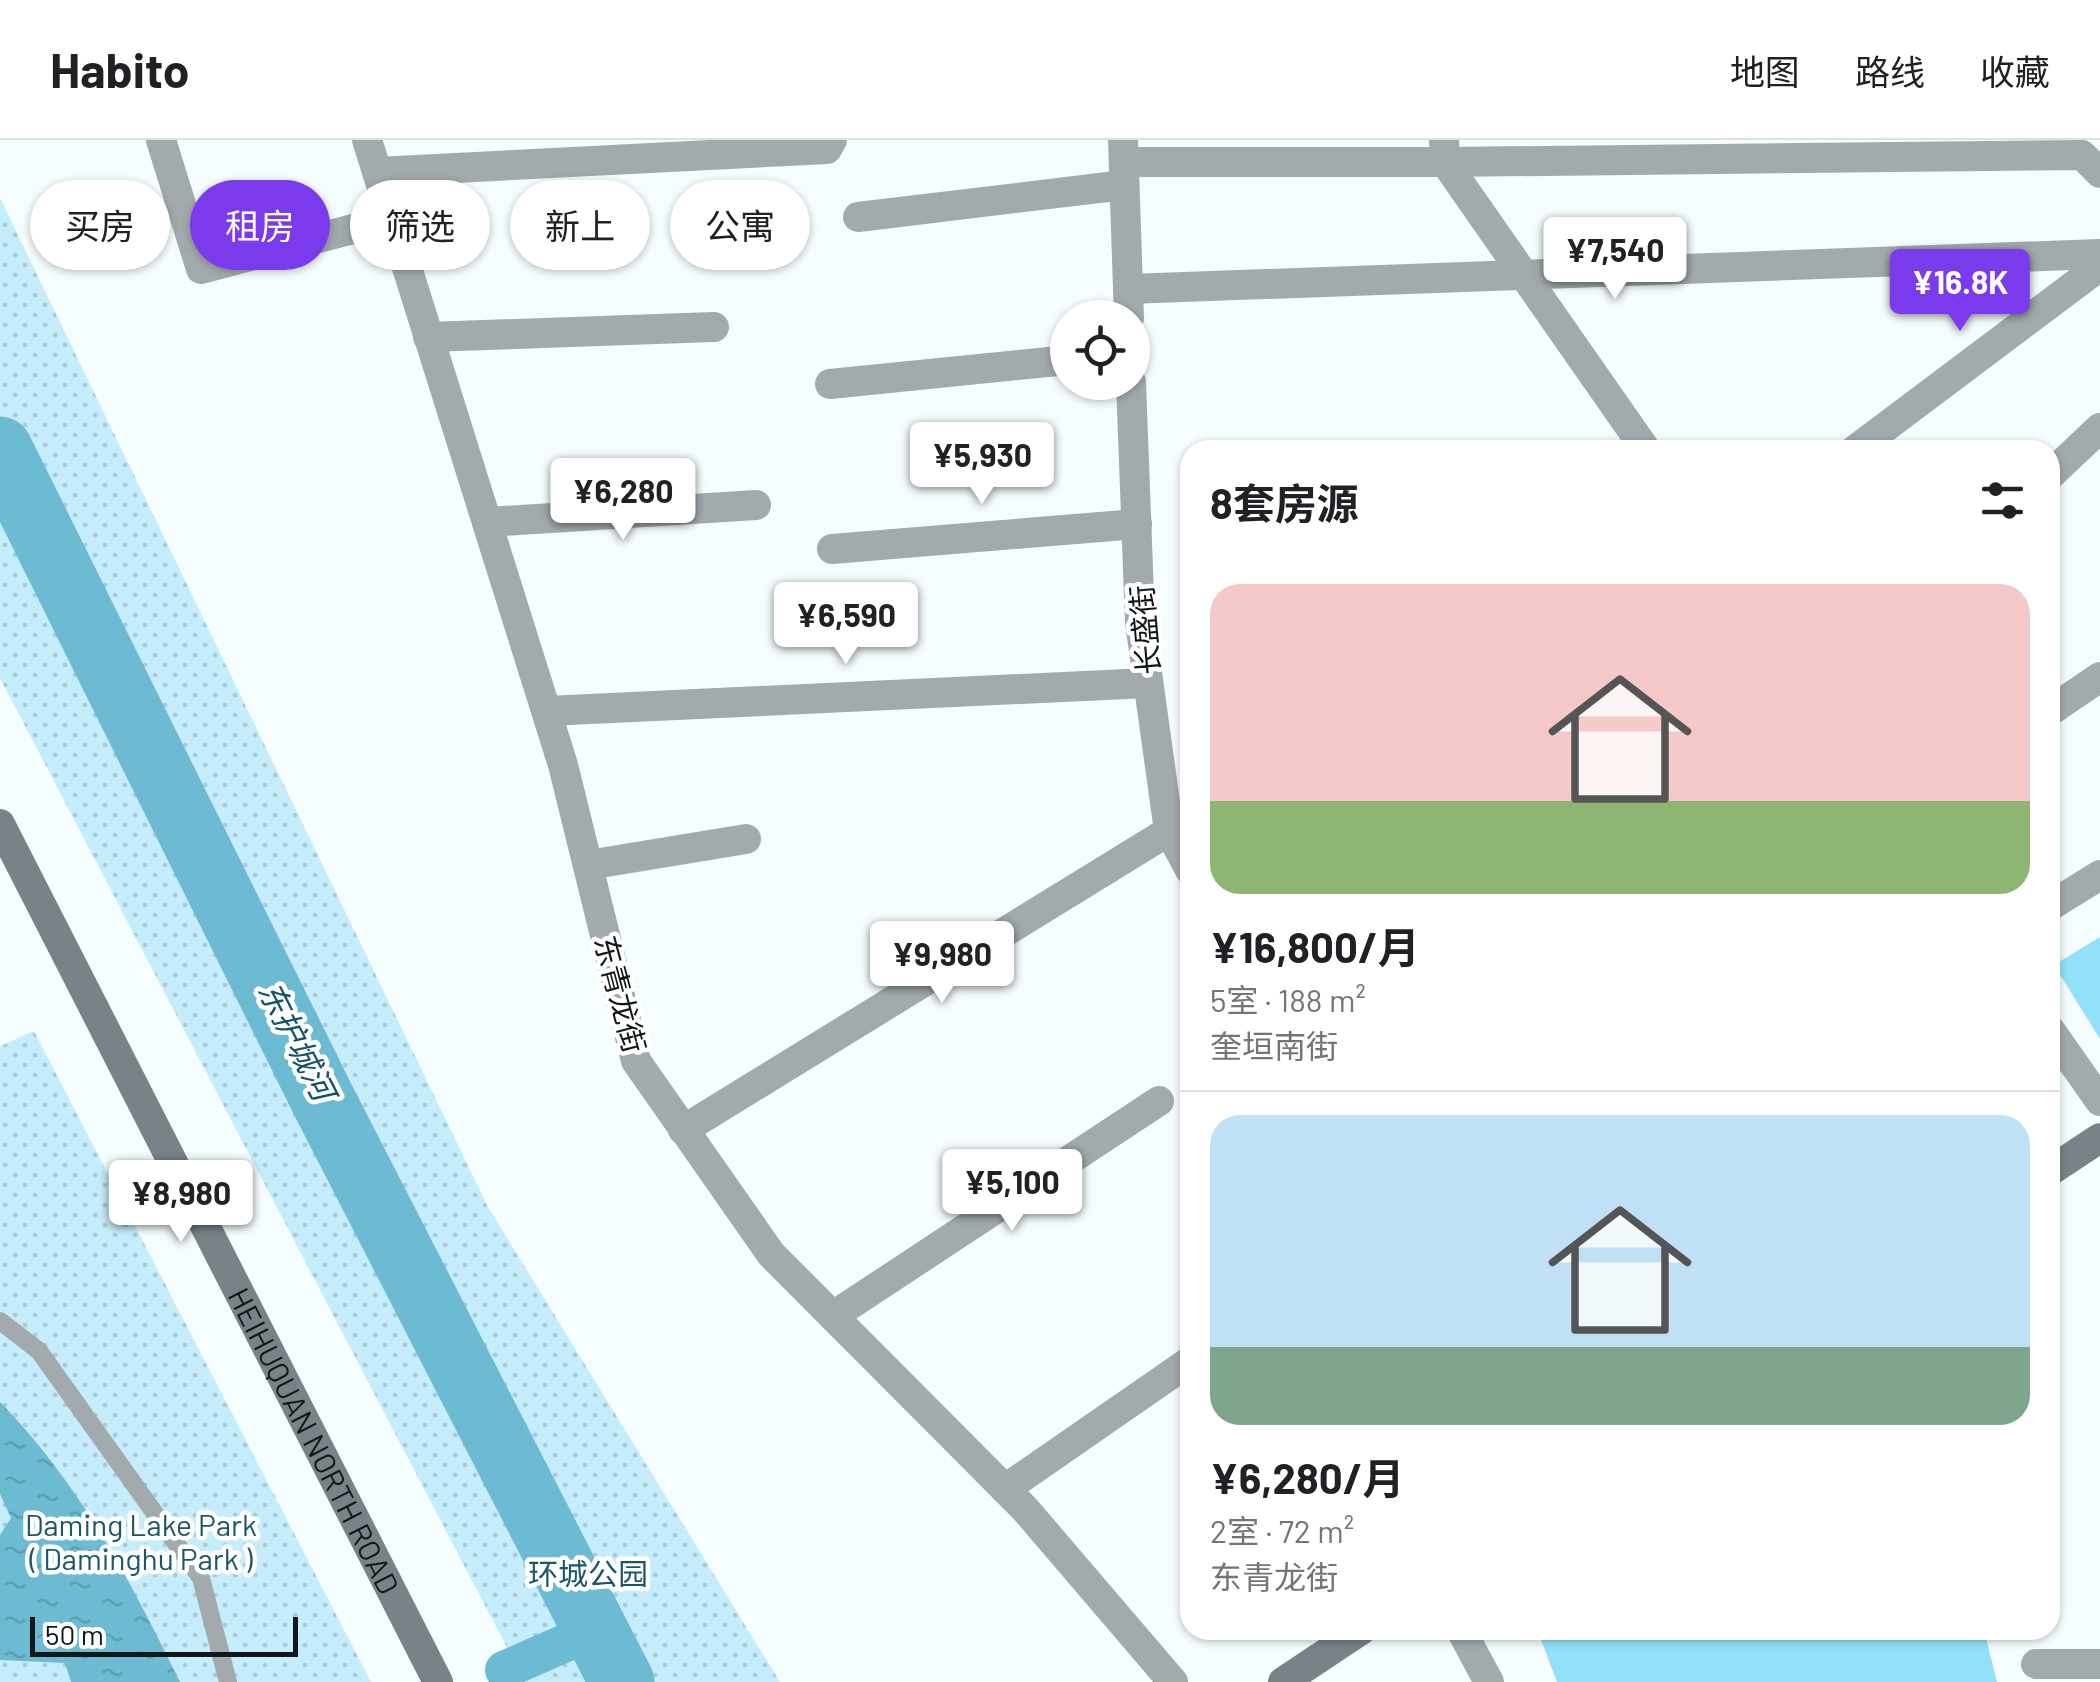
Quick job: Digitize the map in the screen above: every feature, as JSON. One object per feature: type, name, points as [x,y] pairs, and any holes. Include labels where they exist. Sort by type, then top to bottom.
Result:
[{"type":"main road","name":"HEIHUQUAN NORTH ROAD","points":[[0,824],[438,1682]]},
{"type":"main road","points":[[2060,1164],[2100,1138]]},
{"type":"main road","points":[[1284,1682],[1347,1640]]},
{"type":"street","points":[[161,140],[201,269],[350,230]]},
{"type":"street","name":"东青龙街","points":[[367,140],[379,180]]},
{"type":"street","points":[[376,172],[827,149],[832,140]]},
{"type":"street","points":[[1445,151],[1525,276],[1639,440]]},
{"type":"street","points":[[858,218],[1124,162],[1445,151],[2082,154],[2100,173]]},
{"type":"street","points":[[1124,162],[1128,300]]},
{"type":"street","points":[[1150,302],[1525,276],[2100,254]]},
{"type":"street","points":[[1868,440],[2100,266]]},
{"type":"street","name":"东青龙街","points":[[408,270],[547,711],[636,1061],[771,1254],[1005,1488],[1173,1682]]},
{"type":"street","points":[[428,337],[714,327]]},
{"type":"street","points":[[830,384],[1050,362]]},
{"type":"street","name":"长盛街","points":[[1133,400],[1140,622],[1169,831],[1180,851]]},
{"type":"street","points":[[2060,466],[2100,428]]},
{"type":"street","points":[[486,522],[756,505]]},
{"type":"street","points":[[832,549],[1136,524]]},
{"type":"street","points":[[2060,704],[2100,677]]},
{"type":"street","points":[[547,711],[1148,683]]},
{"type":"street","points":[[684,1130],[1169,831]]},
{"type":"street","points":[[588,865],[746,840]]},
{"type":"street","points":[[2060,900],[2100,876]]},
{"type":"street","points":[[2060,1044],[2100,1101]]},
{"type":"street","points":[[832,1316],[1158,1101]]},
{"type":"street","points":[[1005,1488],[1180,1368]]},
{"type":"street","points":[[1466,1640],[1489,1682]]},
{"type":"street","points":[[2036,1664],[2100,1664]]},
{"type":"lane","points":[[0,1321],[38,1351],[201,1578],[228,1682]]},
{"type":"green space","name":"环城公园","points":[[0,198],[30,260],[30,270],[35,270],[488,1207],[780,1682],[525,1682],[0,678]]},
{"type":"green space","name":"Daming Lake Park ( Daminghu Park )","points":[[34,1031],[371,1682],[0,1682],[0,1046]]},
{"type":"water","points":[[0,1402],[29,1433],[79,1500],[122,1570],[180,1682],[71,1682],[65,1663],[0,1660],[0,1535],[11,1518],[0,1494]]},
{"type":"building","points":[[2100,937],[2100,1039],[2060,975],[2060,961]]},
{"type":"building","points":[[1541,1640],[1986,1640],[1997,1682],[1557,1682]]},
{"type":"waterway","name":"东护城河","points":[[0,449],[323,1100],[622,1682]]},
{"type":"waterway","points":[[504,1670],[595,1630]]}]
